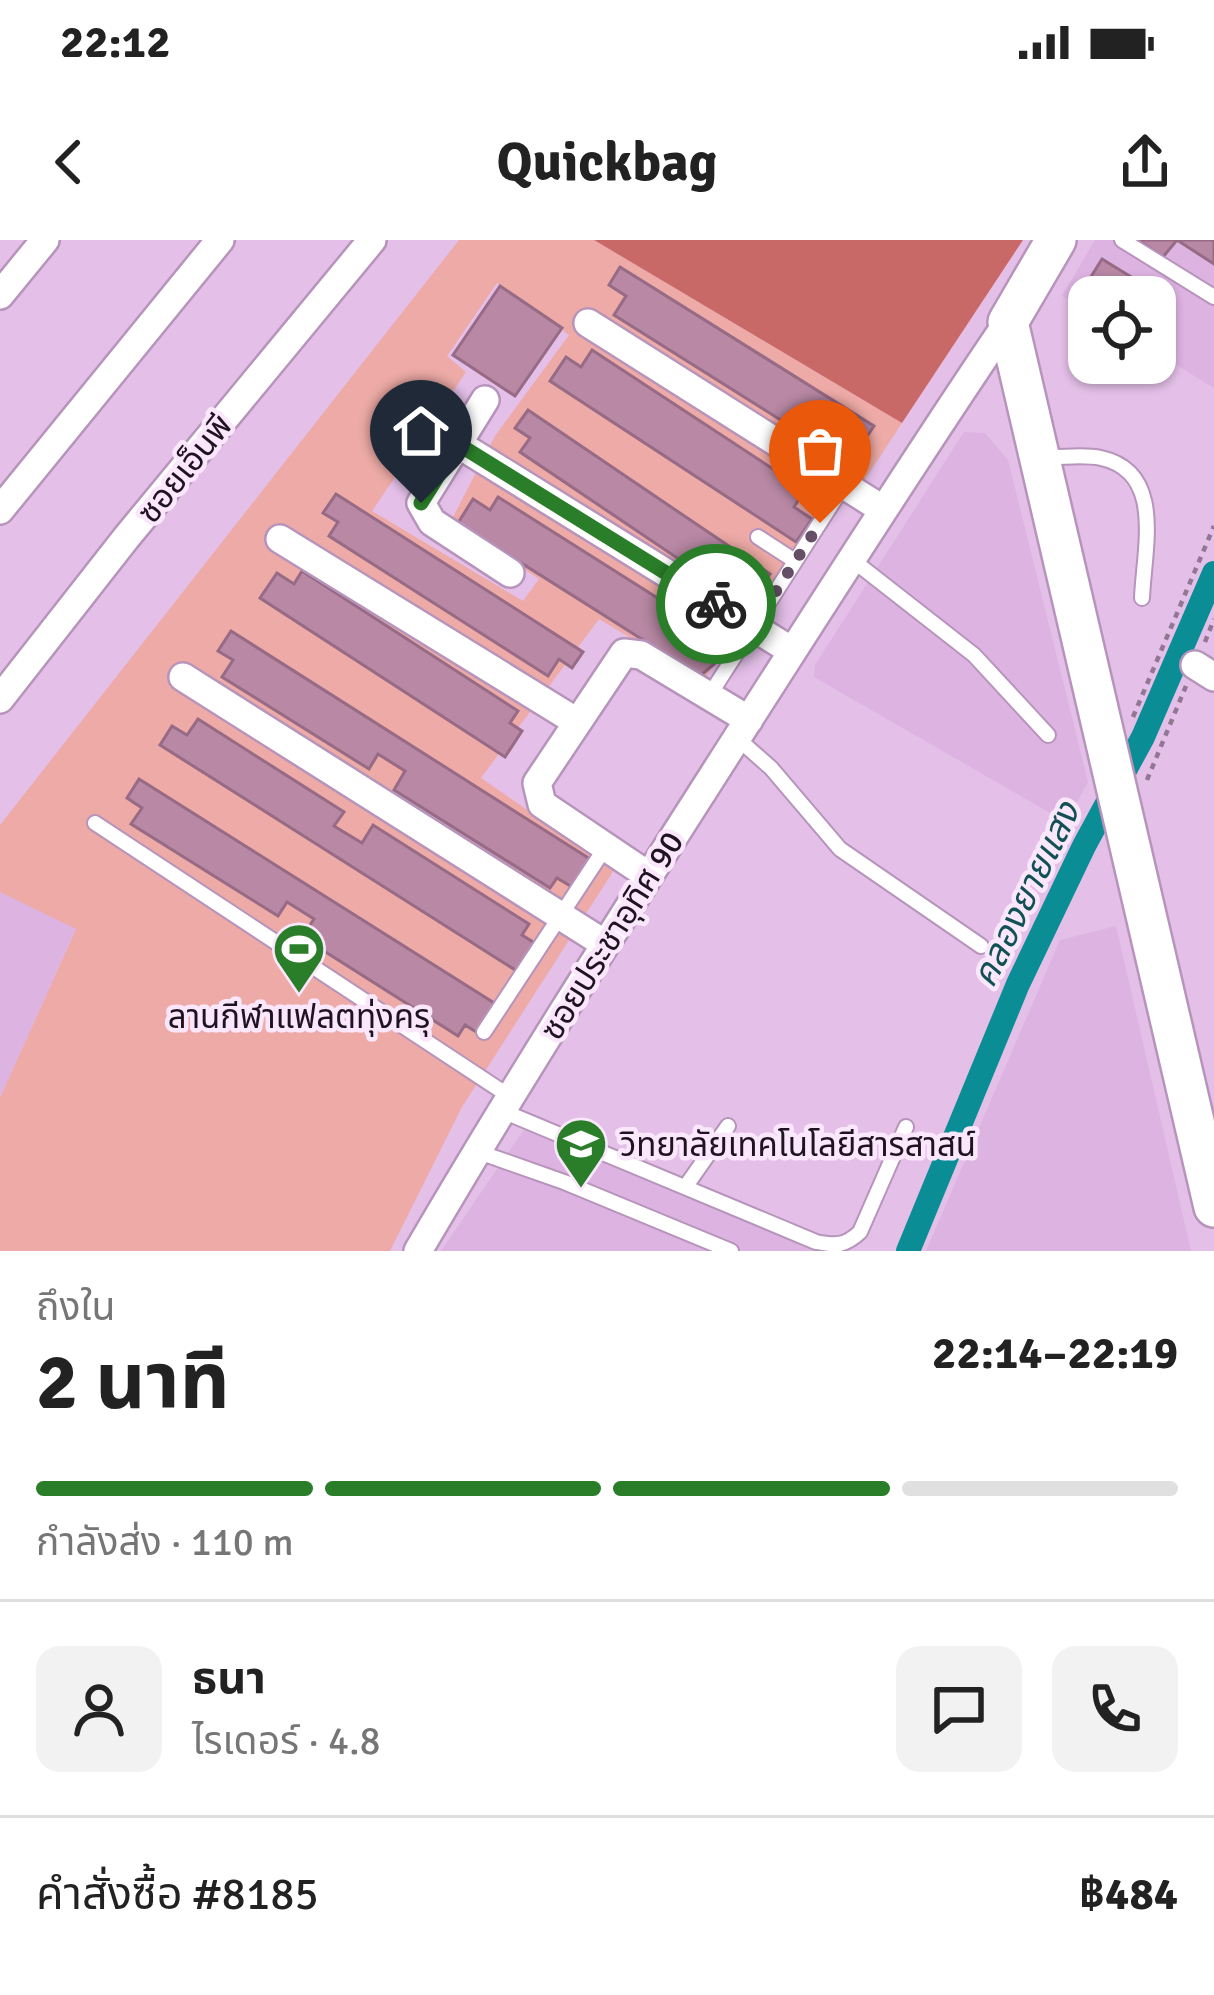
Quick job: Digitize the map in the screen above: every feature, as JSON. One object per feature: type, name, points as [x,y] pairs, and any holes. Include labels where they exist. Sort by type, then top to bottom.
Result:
[{"type":"street","points":[[0,296],[45,240]]},
{"type":"street","points":[[0,510],[220,240]]},
{"type":"street","name":"ซอยเอ็นพี","points":[[0,699],[372,240]]},
{"type":"street","name":"ซอยประชาอุทิศ 90","points":[[429,1246],[505,1103],[1056,240]]},
{"type":"street","points":[[588,322],[882,509]]},
{"type":"street","points":[[1007,322],[1214,1207]]},
{"type":"street","points":[[485,400],[421,503],[432,522],[510,573]]},
{"type":"street","points":[[458,444],[792,651]]},
{"type":"street","points":[[280,539],[577,722]]},
{"type":"street","points":[[649,876],[542,804],[537,783],[624,653],[641,655],[709,696],[743,729]]},
{"type":"street","points":[[183,676],[605,944]]},
{"type":"lane","points":[[1122,240],[1214,297]]},
{"type":"lane","points":[[1038,457],[1095,457],[1125,465],[1140,480],[1146,500],[1142,598]]},
{"type":"lane","points":[[709,696],[844,485]]},
{"type":"lane","points":[[758,537],[795,561]]},
{"type":"lane","points":[[850,558],[974,655],[1048,734]]},
{"type":"lane","points":[[743,729],[818,829],[981,946]]},
{"type":"lane","points":[[95,823],[505,1103],[815,1242],[847,1244],[860,1232],[906,1127]]},
{"type":"lane","points":[[484,1032],[605,848]]},
{"type":"lane","points":[[686,1186],[728,1126]]},
{"type":"lane","points":[[476,1151],[731,1251]]},
{"type":"path","points":[[1130,700],[1133,718],[1214,526]]},
{"type":"path","points":[[1144,789],[1204,671],[1214,620]]},
{"type":"shaded area","points":[[459,240],[594,240],[902,423],[864,481],[848,470],[703,681],[599,619],[481,778],[614,870],[462,1107],[390,1251],[0,1251],[0,1098],[76,929],[0,892],[0,825]],"holes":[[[497,283],[569,335],[495,436],[451,521],[539,579],[523,601],[372,511],[466,372],[447,356]]]},
{"type":"shaded area","points":[[594,240],[1023,240],[902,423]]},
{"type":"shaded area","points":[[1095,240],[1214,240],[1214,388],[1176,365],[1176,276],[1074,276]]},
{"type":"shaded area","points":[[964,432],[985,433],[1008,460],[1088,782],[1066,822],[814,677],[815,665]]},
{"type":"shaded area","points":[[0,892],[76,928],[0,1098]]},
{"type":"shaded area","points":[[1116,926],[1191,1251],[926,1251],[1060,940]]},
{"type":"shaded area","name":"วิทยาลัยเทคโนโลยีสารสาสน์","points":[[525,1128],[833,1251],[441,1251]]},
{"type":"building","points":[[1138,240],[1177,240],[1163,257]]},
{"type":"building","points":[[1177,240],[1214,240],[1214,264]]},
{"type":"building","points":[[1102,259],[1130,276],[1091,276]]},
{"type":"building","points":[[620,267],[874,426],[858,450],[838,438],[830,451],[614,315],[626,296],[609,285]]},
{"type":"building","points":[[500,286],[562,328],[515,396],[453,355]]},
{"type":"building","points":[[592,350],[805,490],[794,507],[812,519],[796,542],[550,381],[566,357],[581,367]]},
{"type":"building","points":[[528,410],[770,574],[760,590],[746,581],[735,597],[520,452],[530,438],[515,428]]},
{"type":"building","points":[[336,494],[583,652],[572,668],[559,659],[548,676],[329,536],[338,522],[323,513]]},
{"type":"building","points":[[498,497],[716,635],[708,648],[719,660],[700,676],[458,523],[473,499],[490,510]]},
{"type":"building","points":[[302,571],[518,711],[510,723],[522,731],[505,757],[260,598],[277,573],[294,584]]},
{"type":"building","points":[[231,631],[590,859],[572,887],[557,878],[550,888],[394,790],[405,771],[378,754],[369,769],[222,677],[233,660],[218,651]]},
{"type":"building","points":[[198,719],[344,812],[334,826],[362,843],[373,825],[529,924],[522,935],[538,945],[520,973],[160,745],[172,726],[187,735]]},
{"type":"building","points":[[139,779],[499,1006],[481,1035],[465,1025],[458,1036],[302,937],[314,919],[287,902],[278,916],[131,824],[142,808],[127,798]]},
{"type":"waterway","name":"คลองยายแสง","points":[[908,1251],[1018,984],[1143,737],[1214,573]]},
{"type":"way so far","points":[[716,604],[753,627],[820,523]]},
{"type":"place","name":"ลานกีฬาแฟลตทุ่งครุ","points":[[299,995]]},
{"type":"place","name":"วิทยาลัยเทคโนโลยีสารสาสน์","points":[[581,1190]]},
{"type":"route","points":[[421,503],[458,444],[716,604]]}]
